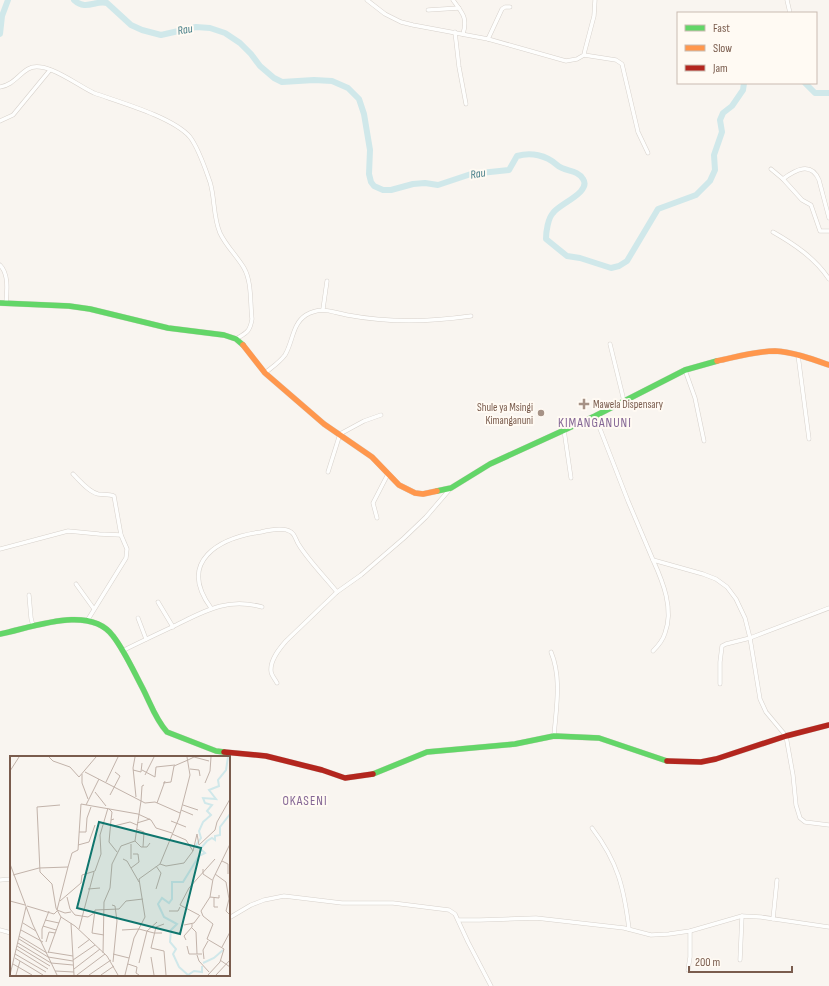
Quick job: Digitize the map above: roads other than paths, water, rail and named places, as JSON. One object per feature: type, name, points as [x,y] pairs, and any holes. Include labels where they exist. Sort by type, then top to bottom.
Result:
[{"type":"street","points":[[367,0],[385,14],[401,22],[413,25],[488,39],[566,61],[577,59],[584,55],[616,60],[622,64],[638,132],[648,153]]},
{"type":"street","points":[[453,0],[463,14],[466,22],[463,34]]},
{"type":"street","points":[[584,55],[594,16],[595,0]]},
{"type":"street","points":[[787,0],[790,12]]},
{"type":"street","points":[[488,39],[502,9],[505,7],[510,7]]},
{"type":"street","points":[[428,10],[458,8]]},
{"type":"street","points":[[454,32],[466,104]]},
{"type":"street","points":[[0,87],[10,84],[25,71],[33,67],[50,70],[68,78],[89,91],[169,122],[189,137],[197,151],[210,183],[214,212],[220,232],[244,267],[247,274],[252,319],[250,329],[236,339]]},
{"type":"street","points":[[0,121],[13,115],[50,70]]},
{"type":"street","points":[[772,169],[784,179],[802,200],[811,205],[820,231],[829,231]]},
{"type":"street","points":[[784,179],[795,170],[808,170],[814,173],[819,180],[829,218]]},
{"type":"street","points":[[773,232],[790,242],[810,258],[829,279]]},
{"type":"street","points":[[0,265],[5,271],[6,277],[3,303],[69,306],[90,309],[168,328],[224,335],[236,339],[246,348],[265,373],[324,424],[372,457],[399,485],[415,493],[423,494],[451,488]]},
{"type":"street","points":[[322,309],[327,281]]},
{"type":"street","points":[[265,373],[285,355],[300,320],[322,309],[364,318],[388,321],[431,321],[471,316]]},
{"type":"street","points":[[610,344],[624,401]]},
{"type":"street","points":[[277,683],[271,670],[274,658],[279,650],[314,613],[337,592],[361,575],[404,538],[426,517],[451,488],[490,464],[595,416],[685,370],[733,356],[757,352],[776,351],[798,355],[829,365]]},
{"type":"street","points":[[798,355],[809,439]]},
{"type":"street","points":[[685,370],[695,398],[704,441]]},
{"type":"street","points":[[328,472],[340,434],[364,421],[381,415]]},
{"type":"street","points":[[595,416],[628,501],[661,578],[667,597],[668,608],[665,632],[661,642],[653,651]]},
{"type":"street","points":[[564,430],[571,478]]},
{"type":"street","points":[[73,474],[92,492],[114,496],[121,534],[127,549],[126,558],[87,621]]},
{"type":"street","points":[[377,518],[373,503],[388,474]]},
{"type":"street","points":[[0,549],[68,531],[99,534],[121,534]]},
{"type":"street","points":[[211,608],[205,598],[199,581],[202,561],[207,554],[226,541],[265,531],[291,531],[300,547],[337,592]]},
{"type":"street","points":[[653,560],[716,579],[727,587],[742,609],[750,638],[760,699],[766,712],[786,736],[793,775],[796,805],[800,818],[805,822],[829,824]]},
{"type":"street","points":[[76,584],[94,609]]},
{"type":"street","points":[[29,595],[33,626]]},
{"type":"street","points":[[158,602],[173,627]]},
{"type":"street","points":[[122,651],[211,608],[239,604],[250,604],[262,607]]},
{"type":"street","points":[[720,684],[722,646],[750,638],[829,608]]},
{"type":"street","points":[[138,618],[146,639]]},
{"type":"street","points":[[0,634],[54,622],[87,621],[95,623],[109,630],[146,696],[156,719],[167,732],[223,754],[266,756],[322,770],[341,777],[355,778],[370,776],[383,772],[418,756],[436,751],[515,744],[554,736],[599,738],[667,761],[701,762],[716,759],[786,736],[829,725]]},
{"type":"street","points":[[551,652],[557,669],[554,736]]},
{"type":"street","points":[[592,828],[604,843],[618,872],[626,903],[629,929]]},
{"type":"street","points":[[0,880],[10,879]]},
{"type":"street","points":[[773,919],[777,880]]},
{"type":"street","points":[[230,917],[258,903],[275,897],[284,896],[342,903],[393,903],[425,906],[453,912],[459,920],[468,942],[491,986]]},
{"type":"street","points":[[459,920],[536,918],[629,929],[651,935],[690,931],[742,916],[829,926]]},
{"type":"street","points":[[740,960],[742,916]]},
{"type":"street","points":[[0,930],[10,933]]},
{"type":"street","points":[[688,970],[690,957],[690,931]]},
{"type":"waterway","name":"Rau","points":[[0,34],[2,16],[8,0]]},
{"type":"waterway","name":"Rau","points":[[74,0],[83,5],[103,2],[107,3],[131,25],[142,30],[161,35],[196,27],[210,28],[225,33],[240,43],[260,66],[274,78],[282,82],[314,80],[332,81],[348,88],[359,99],[364,114],[370,150],[369,174],[371,182],[374,186],[383,190],[391,190],[413,184],[425,183],[438,185],[471,174],[509,170],[517,156],[522,155],[533,154],[548,159],[560,167],[578,174],[583,179],[585,184],[583,189],[574,198],[556,209],[551,215],[546,233],[546,239],[567,256],[580,258],[611,268],[619,266],[627,261],[658,209],[696,195],[710,181],[715,170],[714,155],[722,132],[720,120],[723,113],[732,106],[743,90],[744,84]]},
{"type":"waterway","name":"Rau","points":[[806,84],[815,93],[829,93]]},
{"type":"place","name":"Mawela Dispensary","points":[[584,404]]},
{"type":"place","name":"Shule ya Msingi Kimanganuni","points":[[541,413]]},
{"type":"district","name":"KIMANGANUNI","points":[[595,423]]},
{"type":"district","name":"OKASENI","points":[[305,801]]}]
